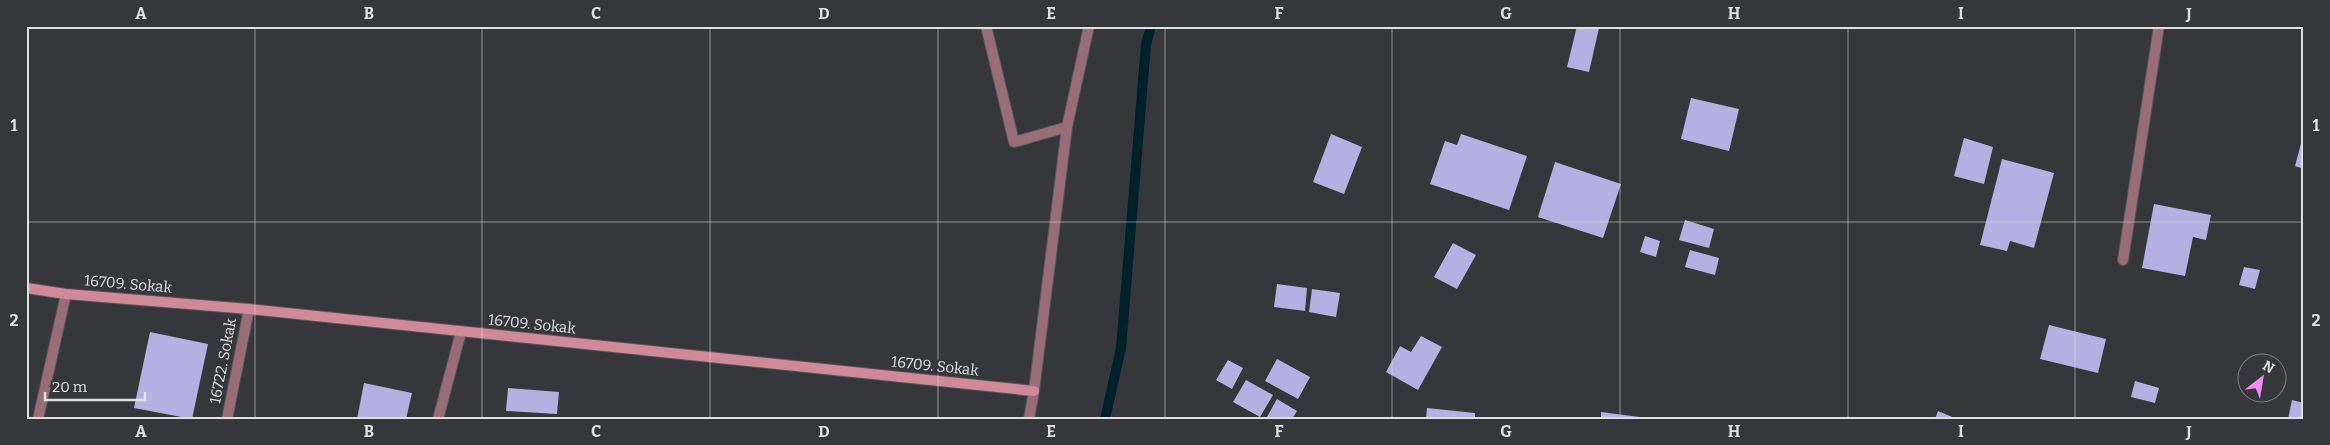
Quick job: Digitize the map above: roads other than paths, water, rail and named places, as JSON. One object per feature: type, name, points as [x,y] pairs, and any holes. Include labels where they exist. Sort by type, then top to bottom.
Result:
[{"type":"street","points":[[986,26],[1014,142],[1067,127]]},
{"type":"street","points":[[1029,419],[1067,127],[1089,26]]},
{"type":"street","points":[[2123,260],[2159,26]]},
{"type":"street","name":"16709. Sokak","points":[[26,288],[66,294],[249,309],[1034,391]]},
{"type":"street","points":[[38,419],[66,294]]},
{"type":"street","name":"16722. Sokak","points":[[227,419],[249,309]]},
{"type":"street","points":[[438,419],[461,332]]},
{"type":"waterway","points":[[1105,419],[1121,348],[1146,44],[1151,26]]}]
